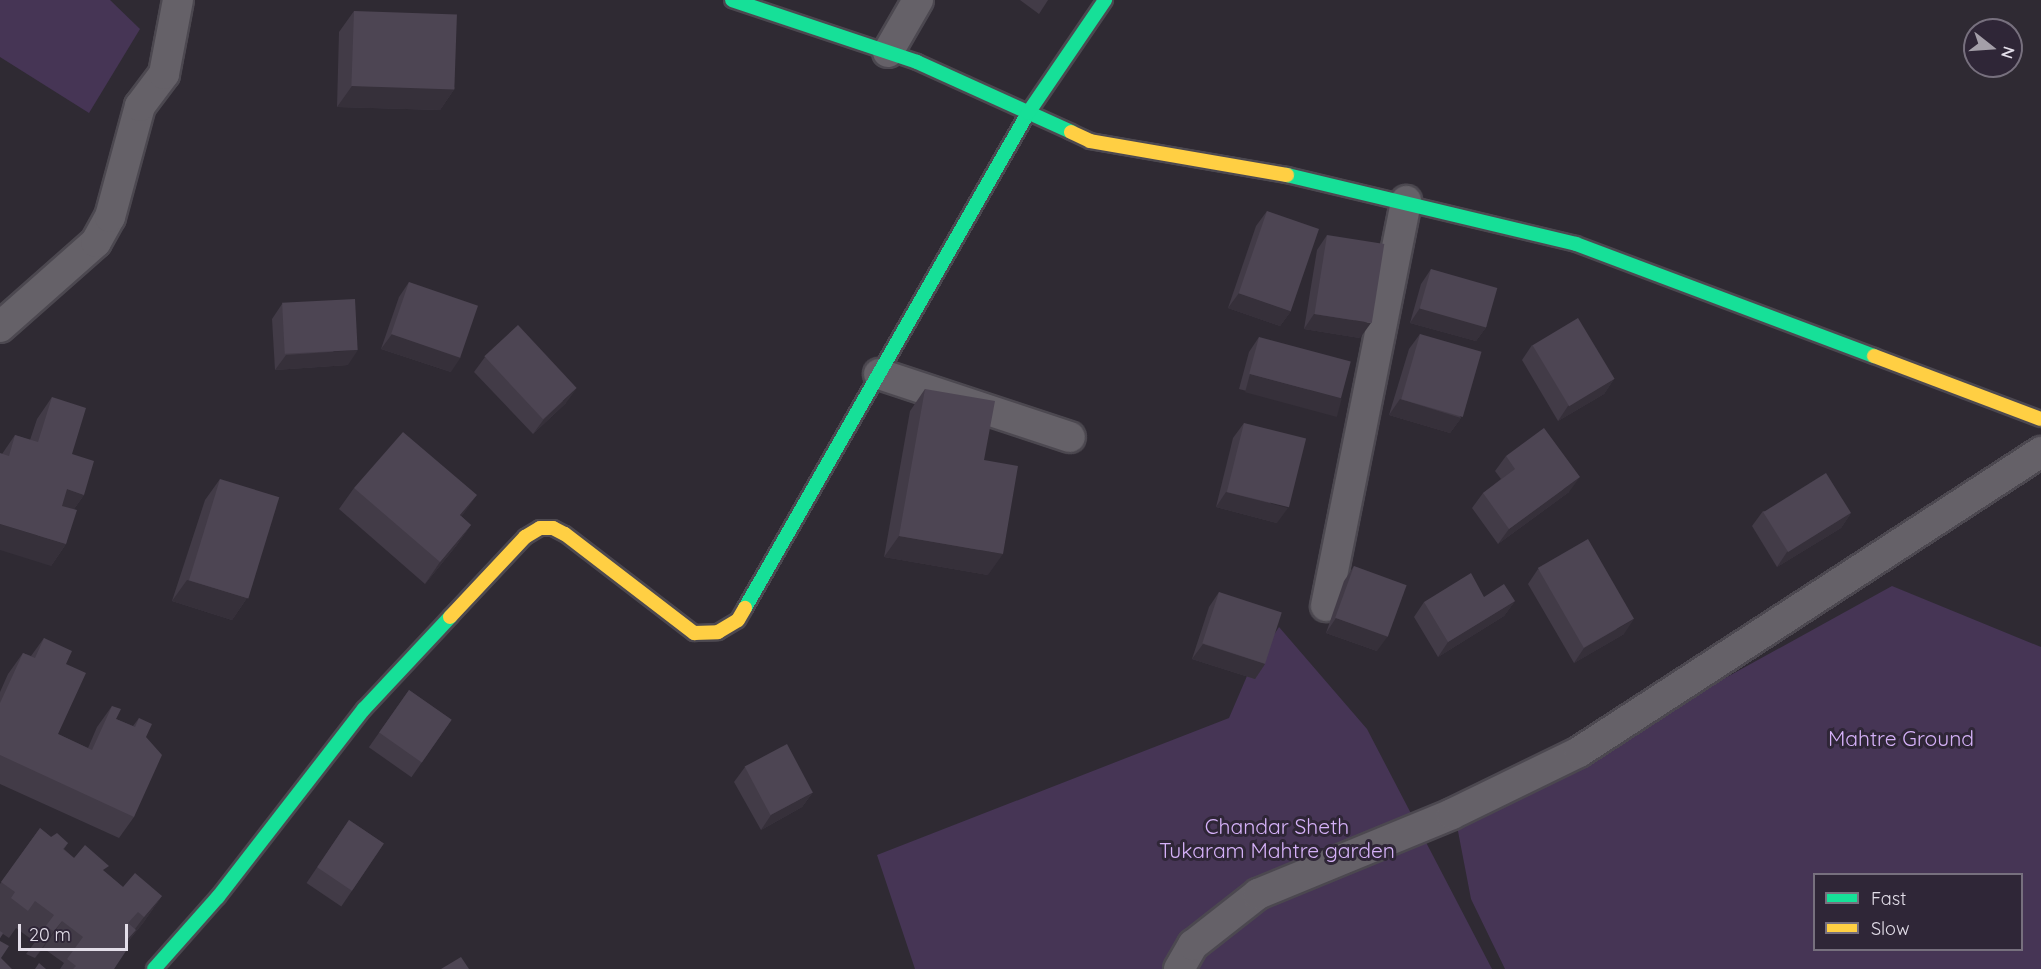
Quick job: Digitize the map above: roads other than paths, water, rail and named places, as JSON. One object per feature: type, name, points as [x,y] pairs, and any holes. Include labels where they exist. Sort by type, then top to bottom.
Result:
[{"type":"street","points":[[0,327],[96,243],[110,217],[140,106],[164,74],[178,0]]},
{"type":"street","points":[[732,0],[888,52],[1090,141],[1333,183],[1576,244],[2041,419]]},
{"type":"street","points":[[888,52],[918,0]]},
{"type":"street","points":[[154,969],[218,897],[364,709],[525,537],[540,528],[553,528],[565,534],[694,633],[718,632],[738,620],[1028,113],[1105,0]]},
{"type":"street","points":[[1326,606],[1406,201]]},
{"type":"street","points":[[879,374],[1070,437]]},
{"type":"street","points":[[1179,969],[1193,945],[1258,894],[1452,814],[1579,752],[2041,452]]},
{"type":"park label","name":"Mahtre Ground","points":[[1901,738]]},
{"type":"park label","name":"Chandar Sheth Tukaram Mahtre garden","points":[[1277,838]]}]
